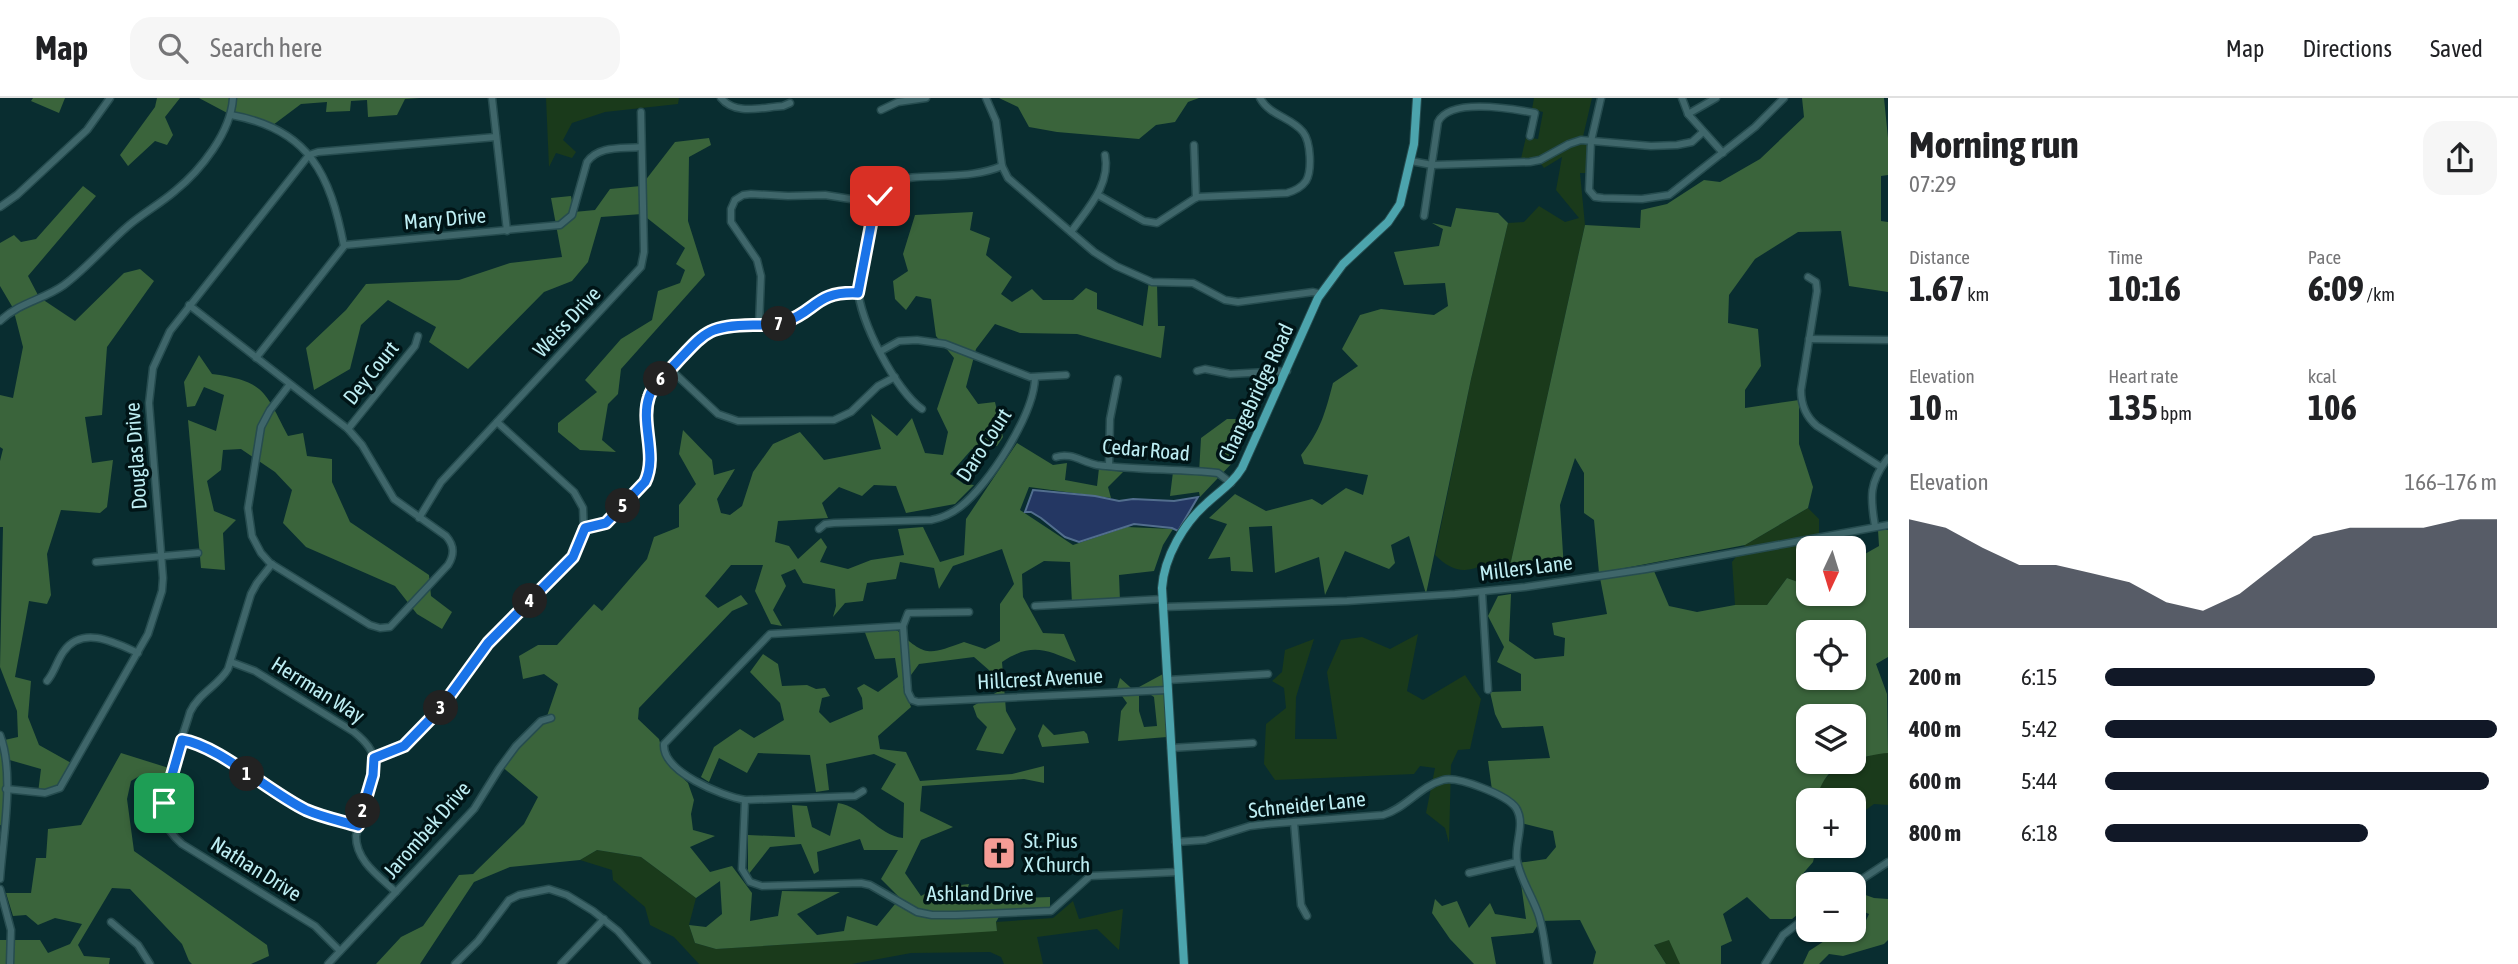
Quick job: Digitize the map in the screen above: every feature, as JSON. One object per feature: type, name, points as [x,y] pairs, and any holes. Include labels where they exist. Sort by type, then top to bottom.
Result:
[{"type":"main road","name":"Changebridge Road","points":[[1184,964],[1163,603],[1164,569],[1171,551],[1201,508],[1231,483],[1249,457],[1321,294],[1352,255],[1394,215],[1403,198],[1411,161],[1417,126],[1417,98]]},
{"type":"street","points":[[0,207],[18,195],[87,130],[110,98]]},
{"type":"street","points":[[0,321],[16,307],[50,294],[66,283],[142,213],[175,191],[213,148],[231,115],[233,98]]},
{"type":"street","points":[[492,98],[507,231]]},
{"type":"street","points":[[721,98],[728,106],[737,109],[790,103]]},
{"type":"street","points":[[881,110],[898,102],[926,98]]},
{"type":"street","points":[[986,98],[997,127],[1002,166],[1013,183],[1105,260],[1152,282],[1193,283],[1225,300],[1238,302],[1302,293],[1321,294]]},
{"type":"street","points":[[1098,195],[1144,221],[1157,223],[1196,198],[1287,193],[1296,190],[1309,172],[1306,136],[1300,129],[1271,112],[1260,98]]},
{"type":"street","points":[[1601,98],[1591,141],[1588,187],[1592,195],[1598,197],[1642,199],[1669,195],[1755,127],[1784,98]]},
{"type":"street","points":[[1682,98],[1688,114],[1723,153]]},
{"type":"street","points":[[1688,114],[1716,98]]},
{"type":"street","points":[[1424,216],[1438,122],[1445,108],[1492,101],[1535,113],[1530,136]]},
{"type":"street","name":"Weiss Drive","points":[[419,518],[441,482],[641,267],[644,252],[641,112]]},
{"type":"street","points":[[231,115],[251,119],[274,129],[316,163],[332,195],[344,246],[257,358]]},
{"type":"street","points":[[1411,161],[1432,165],[1537,161],[1575,142],[1676,145],[1692,142],[1703,132]]},
{"type":"street","points":[[309,155],[318,152],[496,137]]},
{"type":"street","points":[[1194,145],[1196,198]]},
{"type":"street","name":"Mary Drive","points":[[344,246],[554,226],[566,222],[572,215],[590,157],[601,150],[641,147]]},
{"type":"street","name":"Douglas Drive","points":[[6,789],[45,793],[60,788],[151,628],[162,591],[162,556],[149,392],[153,368],[162,344],[189,305],[309,155]]},
{"type":"street","points":[[1071,232],[1098,195],[1107,165],[1105,155]]},
{"type":"street","points":[[922,409],[910,400],[895,377],[866,322],[858,293],[876,204],[884,191],[900,180],[972,174],[1002,166]]},
{"type":"street","points":[[759,325],[759,266],[730,218],[737,198],[751,194],[825,195],[876,204]]},
{"type":"street","points":[[1808,277],[1816,282],[1817,287],[1801,393],[1806,414],[1817,426],[1881,467]]},
{"type":"street","points":[[585,528],[606,523],[646,479],[649,460],[648,399],[654,388],[700,337],[711,329],[723,326],[789,321],[830,295],[858,293]]},
{"type":"street","points":[[189,305],[348,429],[362,445],[394,499],[448,538],[453,547],[448,565],[390,628],[370,625],[272,564],[261,553],[252,536],[248,508],[261,427],[290,384]]},
{"type":"street","name":"Dey Court","points":[[348,429],[415,346],[418,336]]},
{"type":"street","points":[[1809,339],[1888,340]]},
{"type":"street","points":[[881,351],[905,340],[945,344],[1035,378],[1066,375]]},
{"type":"street","points":[[670,369],[718,414],[738,421],[834,419],[851,412],[878,386],[895,377]]},
{"type":"street","points":[[1197,371],[1205,369],[1230,374],[1287,371]]},
{"type":"street","name":"Daro Court","points":[[819,529],[825,524],[834,523],[931,520],[960,508],[1004,453],[1031,404],[1035,378]]},
{"type":"street","points":[[1109,466],[1110,419],[1118,379]]},
{"type":"street","points":[[396,892],[361,858],[356,843],[358,826],[373,775],[374,758],[404,746],[440,709],[488,643],[573,557],[585,528],[583,508],[574,492],[498,422]]},
{"type":"street","name":"Cedar Road","points":[[1056,457],[1064,454],[1109,466],[1218,473],[1231,483]]},
{"type":"street","points":[[1875,526],[1871,492],[1874,480],[1888,458]]},
{"type":"street","name":"Millers Lane","points":[[1035,606],[1347,601],[1482,592],[1646,569],[1888,525]]},
{"type":"street","points":[[96,562],[198,553]]},
{"type":"street","points":[[231,662],[251,594],[272,564]]},
{"type":"street","points":[[1482,592],[1488,690]]},
{"type":"street","points":[[863,791],[855,796],[745,800],[731,798],[707,788],[683,773],[667,756],[664,744],[770,634],[904,626],[908,613],[969,612]]},
{"type":"street","name":"Hillcrest Avenue","points":[[904,626],[908,692],[914,701],[1168,690]]},
{"type":"street","points":[[47,681],[63,653],[76,641],[102,638],[138,653]]},
{"type":"street","name":"Herrman Way","points":[[231,662],[255,671],[354,732],[367,745],[374,758]]},
{"type":"street","name":"Nathan Drive","points":[[231,662],[220,680],[193,706],[164,803],[164,819],[173,836],[182,844],[315,926],[340,951]]},
{"type":"street","points":[[1168,680],[1268,674]]},
{"type":"street","name":"Jarombek Drive","points":[[328,964],[474,809],[516,746],[541,721],[551,718]]},
{"type":"street","points":[[0,735],[7,766],[5,839],[0,879]]},
{"type":"street","points":[[182,740],[191,741],[208,750],[305,809],[358,826]]},
{"type":"street","points":[[1171,748],[1253,743]]},
{"type":"street","name":"Schneider Lane","points":[[1176,842],[1205,840],[1250,826],[1383,815],[1392,812],[1438,781],[1464,781],[1504,799],[1516,808],[1520,823],[1517,862],[1539,916],[1548,964]]},
{"type":"street","name":"Ashland Drive","points":[[745,800],[742,869],[750,882],[762,886],[867,884],[923,914],[1051,911],[1090,876],[1178,872]]},
{"type":"street","points":[[1294,822],[1301,905],[1307,916]]},
{"type":"street","points":[[1469,873],[1517,862]]},
{"type":"street","points":[[1866,876],[1888,862]]},
{"type":"street","points":[[0,888],[10,930],[10,964]]},
{"type":"street","points":[[455,964],[478,941],[505,904],[519,895],[555,890],[604,919],[638,951],[647,964]]},
{"type":"street","points":[[561,964],[604,919]]},
{"type":"street","points":[[111,922],[138,945],[150,964]]},
{"type":"street","points":[[1765,964],[1783,935],[1796,925]]},
{"type":"green space","points":[[33,98],[65,98],[59,113],[31,101]]},
{"type":"green space","points":[[157,98],[180,98],[165,117],[173,135],[167,145],[155,141],[128,166],[120,155],[155,107]]},
{"type":"green space","points":[[199,98],[420,98],[405,99],[397,115],[368,117],[367,100],[351,101],[350,111],[326,112],[327,102],[301,104],[269,128],[231,115]]},
{"type":"green space","points":[[546,98],[679,98],[678,104],[605,112],[572,123],[563,140],[576,152],[572,158],[556,153],[549,167]]},
{"type":"green space","points":[[999,98],[1199,98],[1188,102],[1175,122],[1156,125],[1139,139],[1029,127],[1018,107]]},
{"type":"green space","points":[[1534,98],[1592,98],[1582,141],[1592,143],[1587,173],[1580,173],[1585,225],[1508,575],[1496,573],[1484,564],[1470,569],[1458,569],[1435,555],[1471,379],[1508,223],[1524,222],[1539,206],[1565,222],[1579,218],[1556,190],[1562,157],[1544,168],[1538,160],[1520,163],[1526,137],[1538,139],[1543,112],[1532,109]]},
{"type":"green space","points":[[1802,98],[1884,98],[1888,138],[1888,175],[1881,176],[1881,221],[1888,222],[1888,292],[1849,286],[1841,231],[1798,232],[1755,259],[1729,295],[1728,323],[1758,329],[1761,366],[1745,390],[1745,408],[1799,400],[1799,444],[1813,487],[1808,508],[1745,545],[1599,573],[1594,520],[1584,513],[1584,473],[1575,458],[1560,505],[1564,570],[1508,575],[1585,225],[1640,228],[1641,210],[1667,204],[1704,180],[1720,182],[1760,159],[1804,117]]},
{"type":"green space","points":[[709,138],[711,145],[689,157],[688,221],[705,275],[621,369],[618,394],[608,404],[602,440],[616,452],[580,450],[558,432],[558,423],[597,392],[585,380],[621,339],[652,320],[658,291],[680,283],[685,270],[676,264],[685,248],[642,214],[601,217],[588,262],[572,281],[544,292],[468,369],[429,342],[436,327],[388,300],[361,325],[350,369],[314,390],[306,348],[346,310],[366,284],[459,280],[510,263],[562,257],[551,198],[571,196],[574,212],[595,210],[610,189],[641,186],[675,142]]},
{"type":"green space","points":[[83,186],[96,196],[28,276],[39,297],[75,321],[124,273],[140,269],[154,281],[107,347],[102,415],[85,417],[92,463],[113,460],[107,507],[100,513],[61,510],[47,554],[51,595],[47,604],[29,601],[15,677],[31,681],[28,717],[39,745],[73,764],[54,791],[38,793],[41,769],[6,759],[3,826],[0,825],[0,741],[18,737],[17,711],[0,667],[3,527],[0,527],[0,461],[3,449],[0,447],[0,395],[13,398],[23,347],[13,308],[0,286],[0,243],[14,235],[21,242],[36,239]]},
{"type":"green space","points":[[1456,208],[1498,213],[1508,223],[1471,379],[1426,594],[1409,536],[1391,545],[1395,563],[1389,569],[1345,551],[1325,595],[1319,557],[1275,573],[1272,526],[1249,527],[1253,572],[1231,571],[1230,557],[1208,559],[1227,524],[1209,518],[1235,494],[1266,511],[1312,499],[1322,505],[1346,488],[1363,495],[1368,475],[1304,464],[1301,455],[1322,421],[1333,383],[1358,366],[1342,349],[1360,315],[1381,309],[1434,315],[1448,306],[1445,283],[1404,285],[1394,252],[1439,246],[1443,229],[1432,223],[1451,227]]},
{"type":"green space","points":[[973,212],[970,230],[990,238],[986,255],[1012,277],[1001,294],[1012,302],[1032,289],[1043,300],[1073,300],[1086,288],[1097,293],[1097,309],[1143,326],[1149,281],[1157,283],[1158,326],[1165,326],[1161,358],[1077,334],[1020,333],[995,324],[976,349],[966,387],[978,404],[995,402],[1003,437],[997,446],[972,449],[950,474],[964,484],[974,485],[955,504],[906,513],[896,486],[874,485],[862,496],[839,487],[822,503],[828,518],[778,521],[775,542],[789,546],[798,559],[821,538],[827,547],[820,562],[848,569],[871,560],[904,555],[898,529],[923,527],[940,562],[964,555],[966,519],[1017,443],[1053,465],[1067,463],[1065,480],[1097,486],[1099,468],[1123,472],[1108,487],[1111,498],[1029,487],[1020,510],[1073,545],[1127,527],[1173,529],[1163,545],[1154,571],[1119,575],[1120,601],[1072,604],[1070,562],[1044,561],[1022,574],[1023,597],[1043,633],[1064,634],[1076,662],[1047,651],[1031,650],[1002,662],[1006,711],[1016,729],[1003,754],[976,750],[987,727],[977,717],[973,706],[999,691],[998,678],[974,657],[919,664],[903,686],[911,707],[878,736],[880,749],[906,752],[920,781],[1012,774],[1044,766],[1044,783],[1024,779],[922,786],[920,811],[953,827],[921,840],[905,873],[921,896],[935,888],[969,884],[964,900],[1050,897],[1050,907],[1003,910],[996,922],[997,931],[716,949],[695,943],[689,925],[706,927],[722,914],[720,881],[696,898],[641,857],[597,850],[580,860],[510,867],[474,882],[420,964],[376,964],[401,937],[423,926],[459,875],[473,874],[524,824],[538,797],[500,765],[546,719],[558,684],[544,674],[523,679],[519,656],[538,645],[557,645],[594,604],[602,611],[647,559],[654,537],[679,527],[679,505],[696,484],[679,454],[683,430],[712,460],[714,475],[735,469],[717,499],[721,513],[730,515],[742,506],[753,472],[773,444],[800,432],[824,460],[881,449],[871,414],[897,436],[912,418],[925,453],[943,455],[948,432],[937,409],[954,358],[936,336],[931,299],[916,296],[906,310],[895,299],[893,281],[908,271],[903,254],[915,215]],"holes":[[[1002,549],[1014,584],[1000,604],[1000,641],[985,649],[964,642],[936,651],[922,650],[898,631],[864,630],[875,659],[895,658],[898,677],[878,692],[864,684],[857,688],[863,709],[830,723],[819,712],[822,698],[830,696],[825,688],[816,689],[807,685],[782,686],[778,664],[763,654],[750,672],[780,703],[784,720],[754,738],[740,729],[714,747],[701,777],[709,782],[719,758],[747,773],[758,753],[810,755],[816,792],[829,790],[826,764],[874,754],[896,764],[881,789],[904,803],[903,838],[886,832],[855,810],[838,803],[830,836],[812,827],[807,806],[792,805],[795,837],[748,835],[748,875],[770,847],[801,844],[814,874],[819,871],[817,852],[860,839],[864,850],[898,850],[881,879],[900,898],[877,926],[847,916],[844,931],[817,935],[797,914],[840,892],[782,891],[778,916],[750,921],[752,893],[732,866],[710,872],[690,847],[715,836],[693,830],[691,814],[694,800],[688,783],[665,761],[659,739],[638,719],[639,708],[732,611],[748,604],[741,595],[718,608],[705,596],[731,565],[763,565],[755,591],[771,624],[782,626],[773,610],[786,586],[781,575],[795,569],[803,583],[835,589],[836,606],[833,617],[845,603],[863,601],[867,583],[896,579],[900,562],[934,568],[939,589],[953,566]]]},
{"type":"green space","points":[[199,355],[212,374],[243,380],[261,391],[288,436],[303,433],[307,456],[332,459],[332,482],[350,522],[429,575],[431,596],[452,612],[442,629],[417,614],[395,586],[306,547],[283,523],[292,490],[275,472],[241,449],[223,450],[221,470],[207,481],[214,511],[236,520],[223,533],[225,570],[201,568],[188,420],[216,431],[224,395],[204,387],[195,406],[187,407],[184,382]]},
{"type":"green space","points":[[1227,419],[1253,419],[1234,461],[1200,497],[1199,492],[1170,496],[1173,472],[1199,473],[1201,438]]},
{"type":"green space","points":[[1808,508],[1819,519],[1819,536],[1796,536],[1796,582],[1787,578],[1767,605],[1735,605],[1732,562],[1745,545]]},
{"type":"green space","points":[[1878,530],[1888,530],[1888,657],[1876,664],[1887,694],[1888,753],[1866,757],[1866,704],[1796,704],[1796,774],[1829,774],[1820,788],[1796,788],[1796,858],[1814,858],[1804,872],[1796,872],[1796,916],[1792,919],[1770,919],[1747,897],[1723,914],[1732,941],[1721,946],[1721,964],[1680,964],[1669,940],[1654,945],[1666,964],[1593,964],[1596,952],[1580,920],[1540,921],[1533,933],[1491,937],[1496,964],[1474,964],[1450,939],[1432,913],[1435,899],[1442,906],[1457,901],[1469,928],[1490,903],[1495,914],[1526,919],[1518,863],[1546,859],[1556,847],[1553,831],[1521,823],[1519,811],[1492,790],[1488,761],[1550,758],[1543,726],[1502,728],[1495,714],[1490,692],[1521,691],[1521,674],[1497,662],[1504,647],[1488,616],[1498,596],[1511,594],[1509,641],[1535,659],[1564,656],[1565,638],[1554,635],[1552,623],[1607,614],[1600,578],[1654,571],[1669,606],[1697,612],[1735,605],[1767,605],[1787,578],[1796,581],[1796,606],[1866,606],[1866,553],[1879,546]]},
{"type":"green space","points":[[1418,634],[1407,691],[1423,700],[1465,675],[1481,699],[1470,749],[1458,750],[1451,765],[1449,843],[1445,828],[1426,813],[1435,768],[1420,766],[1414,774],[1275,780],[1264,764],[1266,724],[1286,708],[1284,688],[1272,681],[1282,672],[1285,650],[1314,639],[1296,697],[1295,739],[1337,739],[1327,672],[1341,640],[1362,637],[1390,649]]},
{"type":"green space","points":[[1163,674],[1167,737],[1118,741],[1121,711],[1127,703],[1117,689],[1120,678],[1139,695],[1139,711],[1144,727],[1157,726],[1154,697],[1139,687]]},
{"type":"green space","points":[[1043,724],[1054,735],[1084,731],[1089,743],[1042,747],[1038,736]]},
{"type":"green space","points":[[121,753],[172,769],[169,781],[141,775],[131,781],[127,799],[134,851],[267,945],[269,956],[251,964],[192,964],[182,944],[130,889],[112,888],[78,945],[84,956],[110,958],[109,964],[0,964],[0,940],[40,940],[48,953],[70,944],[82,924],[55,918],[38,925],[26,915],[13,916],[6,893],[31,893],[36,858],[46,858],[48,829],[81,825]]},
{"type":"green space","points":[[1888,753],[1888,805],[1874,804],[1866,810],[1866,788],[1820,788],[1830,774],[1866,774],[1866,757]]},
{"type":"green space","points":[[597,850],[641,857],[696,898],[689,925],[695,943],[716,949],[997,930],[996,922],[1053,918],[1073,901],[1079,919],[1123,909],[1119,950],[1097,929],[1037,937],[1043,964],[1004,964],[1001,957],[990,952],[911,953],[852,964],[699,964],[674,937],[650,925],[645,907],[613,880],[612,870],[580,860]]},
{"type":"green space","points":[[1866,895],[1888,899],[1888,940],[1884,944],[1843,956],[1829,954],[1819,964],[1803,964],[1809,951],[1823,942],[1866,942],[1866,920],[1869,914],[1866,913]]},
{"type":"green space","points":[[1670,939],[1680,964],[1666,964],[1654,945]]},
{"type":"water","points":[[1033,490],[1119,501],[1174,501],[1198,497],[1178,531],[1134,524],[1079,542],[1065,537],[1031,512],[1025,512]]},
{"type":"place","name":"St. Pius X Church","points":[[999,853]]},
{"type":"route","points":[[164,803],[182,740],[191,741],[305,809],[358,826],[373,775],[374,758],[409,742],[440,709],[488,643],[573,557],[585,528],[606,523],[645,482],[649,460],[648,405],[654,388],[700,337],[711,329],[782,323],[830,295],[858,293],[873,214],[880,196]]}]
